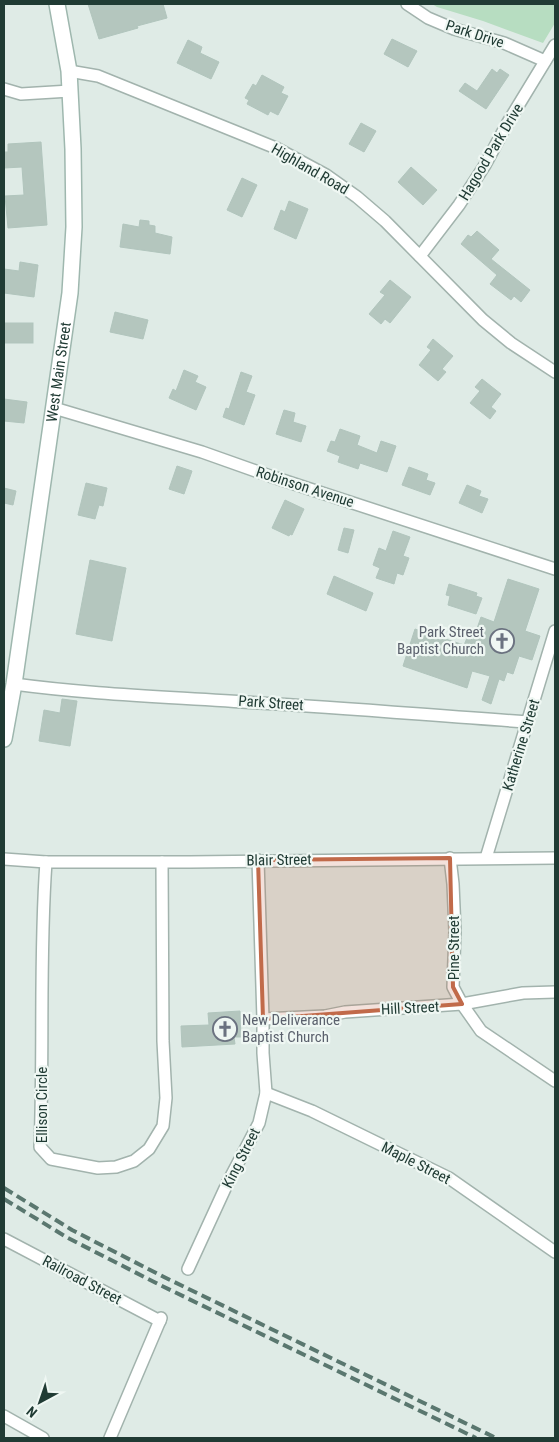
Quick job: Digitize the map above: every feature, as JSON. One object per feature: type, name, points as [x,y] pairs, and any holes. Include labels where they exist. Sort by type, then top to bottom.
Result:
[{"type":"main road","name":"West Main Street","points":[[4,739],[14,684],[70,293],[74,227],[73,149],[69,71],[57,4]]},
{"type":"street","name":"Park Drive","points":[[407,4],[428,18],[454,29],[504,43],[546,61]]},
{"type":"street","name":"Hagood Park Drive","points":[[420,256],[460,205],[555,45]]},
{"type":"street","name":"Highland Road","points":[[69,71],[98,76],[276,148],[326,175],[358,196],[483,320],[511,343],[555,372]]},
{"type":"street","points":[[4,90],[22,94],[70,91]]},
{"type":"street","name":"Robinson Avenue","points":[[54,408],[202,452],[555,569]]},
{"type":"street","name":"Katherine Street","points":[[486,858],[555,632]]},
{"type":"street","name":"Park Street","points":[[14,684],[54,690],[528,722]]},
{"type":"street","name":"Blair Street","points":[[4,858],[46,862],[162,862],[555,858]]},
{"type":"street","name":"Pine Street","points":[[450,858],[455,931],[453,986],[462,1004],[480,1031],[555,1081]]},
{"type":"street","name":"King Street","points":[[188,1269],[228,1182],[259,1123],[266,1093],[263,1053],[258,860]]},
{"type":"street","name":"Ellison Circle","points":[[46,862],[41,938],[42,1054],[40,1147],[51,1159],[98,1168],[116,1167],[134,1161],[149,1149],[163,1126],[166,1098],[163,1040],[162,862]]},
{"type":"street","name":"Hill Street","points":[[263,1019],[325,1016],[345,1012],[462,1004],[523,993],[555,992]]},
{"type":"street","name":"Maple Street","points":[[266,1093],[312,1111],[448,1178],[555,1252]]},
{"type":"street","name":"Railroad Street","points":[[4,1239],[161,1319],[110,1438]]},
{"type":"street","points":[[4,1416],[43,1438]]},
{"type":"highlighted area","points":[[450,858],[453,987],[462,1004],[263,1019],[258,860]]},
{"type":"green space","points":[[432,4],[555,4],[555,23],[543,43]]},
{"type":"building","points":[[88,4],[163,4],[167,18],[99,39]]},
{"type":"building","points":[[392,39],[417,51],[408,67],[384,54]]},
{"type":"building","points":[[188,40],[202,47],[200,53],[219,62],[211,79],[177,63]]},
{"type":"building","points":[[492,69],[497,73],[500,69],[509,75],[486,109],[459,91],[465,83],[477,91]]},
{"type":"building","points":[[262,75],[284,87],[281,93],[288,96],[278,115],[270,111],[268,115],[247,104],[249,100],[245,98],[253,84],[256,86]]},
{"type":"building","points":[[361,123],[376,131],[364,152],[349,144]]},
{"type":"building","points":[[41,142],[47,225],[8,228],[5,196],[24,195],[22,167],[4,168],[4,152],[8,152],[8,144]]},
{"type":"building","points":[[411,167],[437,190],[423,205],[398,182]]},
{"type":"building","points":[[242,178],[257,185],[242,217],[227,210]]},
{"type":"building","points":[[289,201],[308,209],[296,239],[274,229],[281,210],[285,212]]},
{"type":"building","points":[[140,220],[149,221],[149,225],[155,226],[155,233],[172,237],[170,254],[120,247],[123,224],[139,227]]},
{"type":"building","points":[[477,231],[499,250],[491,259],[530,290],[521,302],[514,296],[511,300],[490,284],[497,275],[461,244],[468,235],[471,237]]},
{"type":"building","points":[[20,262],[38,265],[34,297],[4,293],[4,269],[19,271]]},
{"type":"building","points":[[390,280],[411,297],[390,323],[385,319],[381,324],[369,314],[385,295],[380,292]]},
{"type":"building","points":[[115,312],[148,320],[143,339],[110,332]]},
{"type":"building","points":[[4,323],[33,323],[33,343],[4,343]]},
{"type":"building","points":[[433,339],[453,356],[442,369],[446,372],[438,381],[419,365],[431,350],[427,347]]},
{"type":"building","points":[[184,370],[198,376],[195,382],[206,387],[196,410],[169,398],[173,389],[176,391]]},
{"type":"building","points":[[241,372],[252,376],[246,392],[255,395],[244,425],[223,417],[226,408],[229,409]]},
{"type":"building","points":[[482,379],[501,394],[491,407],[496,411],[490,419],[470,403],[480,391],[475,387]]},
{"type":"building","points":[[4,399],[27,402],[24,423],[4,421]]},
{"type":"building","points":[[284,410],[295,413],[293,422],[306,426],[301,442],[276,434]]},
{"type":"building","points":[[340,429],[360,436],[357,445],[377,453],[381,441],[396,446],[387,472],[360,463],[358,469],[338,462],[340,456],[327,451],[331,441],[335,442]]},
{"type":"building","points":[[177,466],[192,471],[184,494],[169,489]]},
{"type":"building","points":[[409,467],[428,474],[426,480],[435,483],[430,495],[402,485]]},
{"type":"building","points":[[86,483],[107,488],[103,506],[99,505],[95,519],[78,515]]},
{"type":"building","points":[[467,485],[481,491],[479,496],[488,499],[482,513],[459,503]]},
{"type":"building","points":[[4,488],[16,491],[13,505],[4,503]]},
{"type":"building","points":[[285,500],[304,509],[292,535],[290,534],[289,536],[272,528]]},
{"type":"building","points":[[344,528],[354,530],[348,553],[338,550]]},
{"type":"building","points":[[393,531],[410,537],[403,556],[409,558],[403,575],[397,573],[394,584],[376,578],[380,568],[373,565],[379,548],[386,551]]},
{"type":"building","points":[[90,560],[126,568],[112,641],[76,634]]},
{"type":"building","points":[[334,576],[373,593],[366,611],[327,594]]},
{"type":"building","name":"Park Street Baptist Church","points":[[508,579],[539,589],[525,631],[540,636],[532,660],[519,656],[513,674],[507,672],[504,681],[499,679],[491,704],[482,700],[490,676],[472,671],[467,688],[403,666],[415,629],[464,645],[467,638],[473,640],[481,617],[494,622]]},
{"type":"building","points":[[449,584],[477,593],[476,596],[482,598],[476,614],[448,605],[450,596],[446,595]]},
{"type":"building","points":[[62,699],[77,701],[70,746],[39,741],[44,710],[60,713]]},
{"type":"building","name":"New Deliverance Baptist Church","points":[[240,1011],[241,1037],[234,1037],[235,1044],[182,1047],[181,1026],[209,1025],[208,1013]]},
{"type":"railway","points":[[4,1188],[72,1230],[164,1277],[496,1438]]},
{"type":"railway","points":[[4,1199],[68,1238],[160,1285],[476,1438]]},
{"type":"place","name":"Park Street Baptist Church","points":[[502,641]]},
{"type":"place","name":"New Deliverance Baptist Church","points":[[225,1029]]}]
